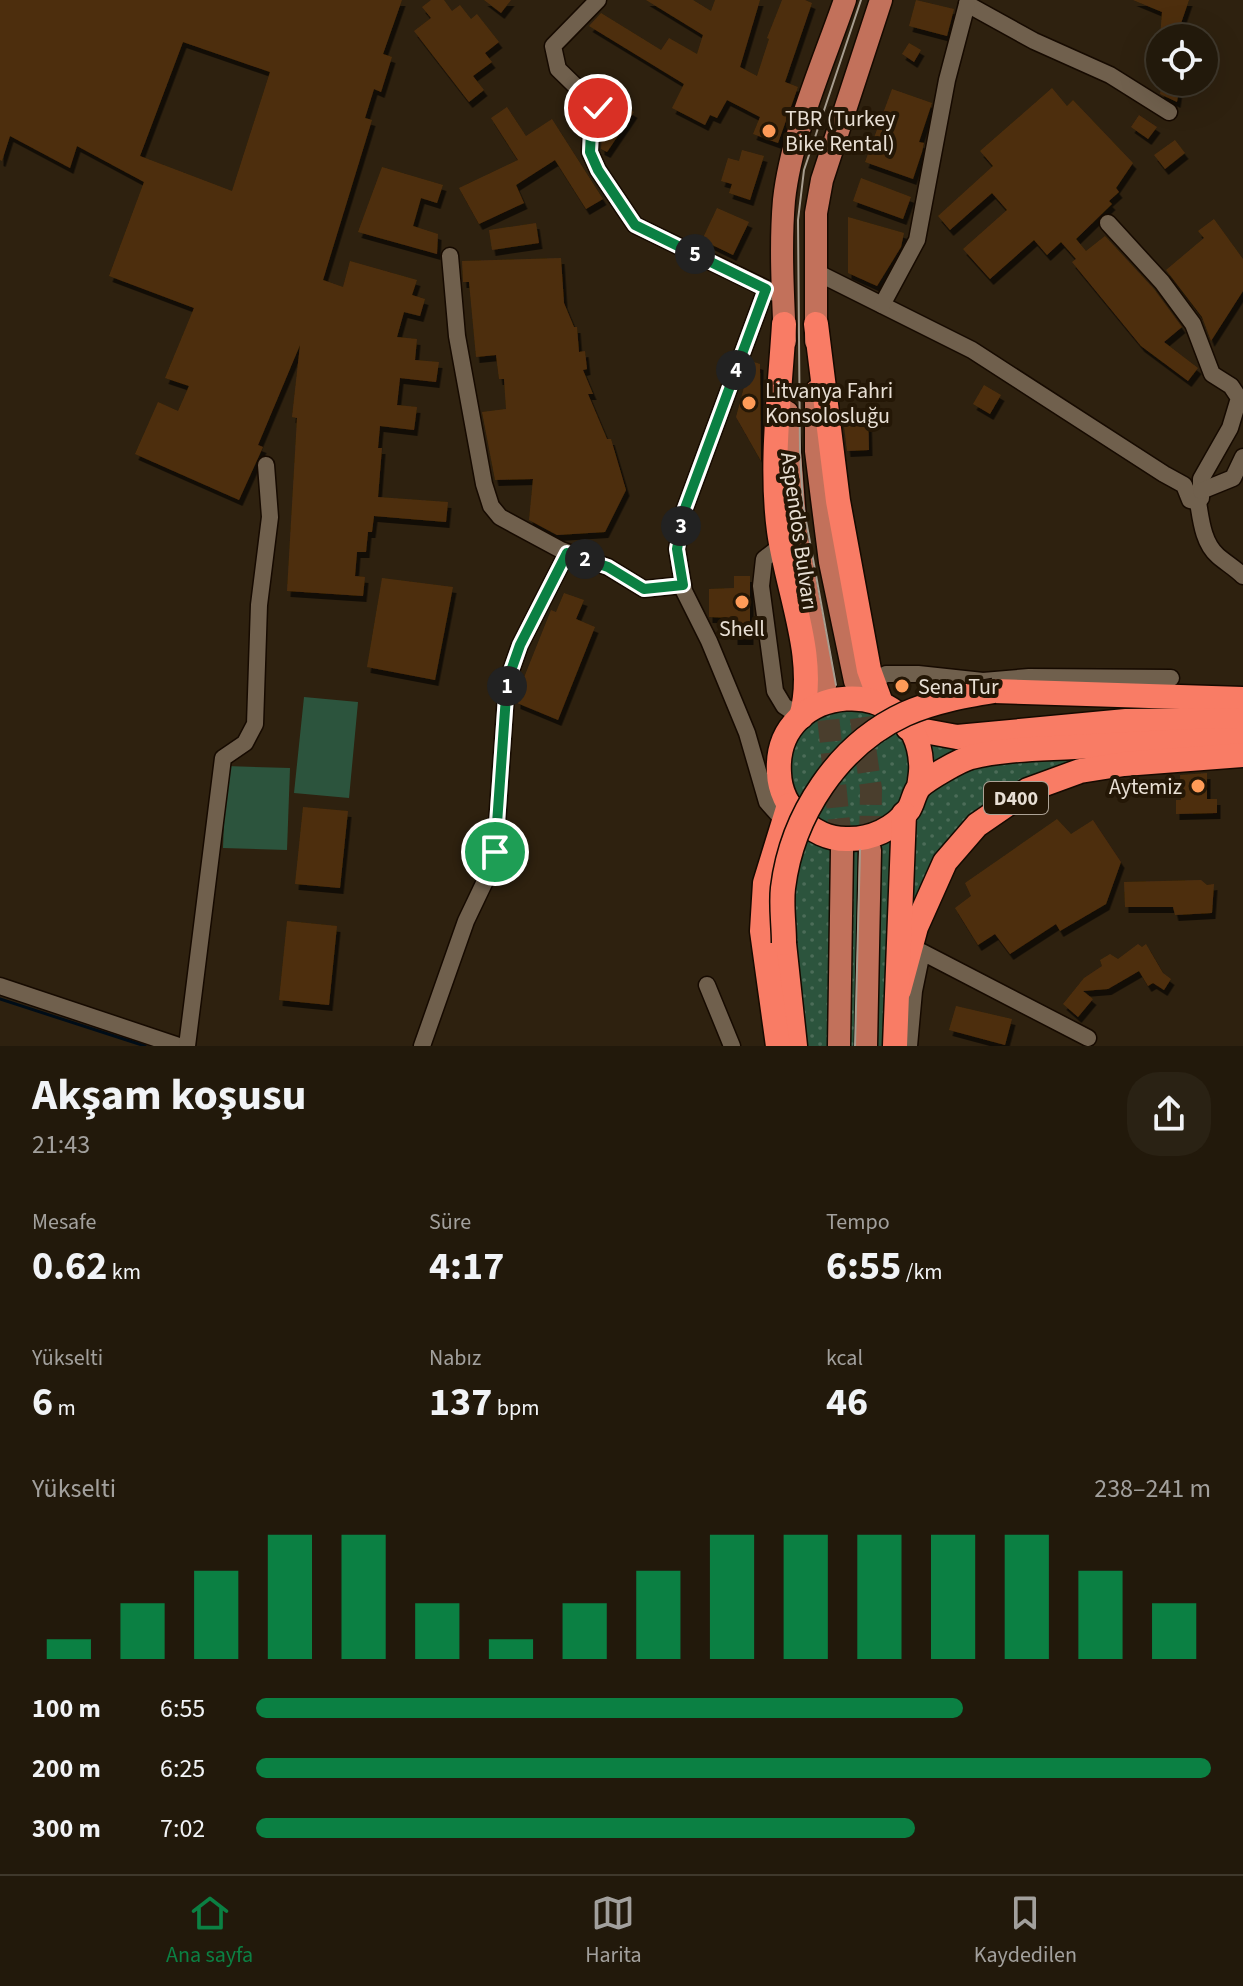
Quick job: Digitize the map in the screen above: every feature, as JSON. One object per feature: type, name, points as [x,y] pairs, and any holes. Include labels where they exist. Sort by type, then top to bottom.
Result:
[{"type":"highway","points":[[784,324],[774,472],[782,545],[808,680],[801,717]]},
{"type":"highway","points":[[787,813],[819,833],[843,840],[868,837],[891,827],[904,814],[919,787],[921,762],[915,738],[901,718],[870,688],[838,501],[816,324]]},
{"type":"highway","points":[[778,1046],[762,931],[765,883],[787,813],[778,774],[781,749],[792,727],[809,709],[832,699],[857,697],[870,688]]},
{"type":"highway","points":[[795,1046],[784,943],[783,888],[793,842],[809,808],[842,759],[873,732],[906,714],[948,699],[994,691],[1243,699]]},
{"type":"highway","points":[[908,728],[970,736],[1126,721],[1243,720]]},
{"type":"highway","points":[[919,787],[969,757],[1019,750],[1243,740]]},
{"type":"highway","name":"D400","points":[[899,990],[916,927],[945,862],[977,825],[1028,790],[1080,771],[1124,764],[1243,755]]},
{"type":"highway","name":"D400","points":[[895,1046],[904,814]]},
{"type":"main road","name":"Aspendos Bulvarı","points":[[825,686],[796,533],[788,445],[784,324],[775,293],[784,199],[791,162],[845,0]]},
{"type":"main road","points":[[816,324],[816,213],[822,180],[881,0]]},
{"type":"main road","points":[[866,1046],[870,850]]},
{"type":"main road","points":[[839,1046],[842,851]]},
{"type":"street","points":[[598,0],[553,46],[558,69],[598,108],[599,116],[591,131],[590,152],[598,170],[635,225],[775,293],[684,511],[677,549],[683,585],[747,733],[767,802],[787,813]]},
{"type":"street","points":[[882,305],[917,240],[947,80],[968,2],[1034,41],[1110,75],[1169,112]]},
{"type":"street","points":[[1108,223],[1162,282],[1193,324],[1212,374],[1231,386],[1239,398],[1230,428],[1201,479],[1199,496],[1204,534],[1217,555],[1243,576]]},
{"type":"street","points":[[450,256],[457,336],[484,484],[491,506],[500,517],[567,553],[608,567],[644,589],[683,585]]},
{"type":"street","points":[[816,272],[972,350],[1184,485],[1190,500],[1233,478],[1243,457]]},
{"type":"street","points":[[187,1046],[223,758],[245,743],[255,724],[259,605],[270,517],[266,465]]},
{"type":"street","points":[[782,545],[764,559],[761,586],[775,691],[784,706],[801,717]]},
{"type":"street","points":[[422,1046],[466,921],[495,852],[507,682],[520,645],[567,553]]},
{"type":"street","points":[[870,688],[886,674],[983,681],[1029,677],[1171,678]]},
{"type":"street","points":[[909,1046],[914,991],[922,952],[1088,1038]]},
{"type":"street","points":[[707,985],[732,1046]]},
{"type":"street","points":[[0,986],[179,1046]]},
{"type":"green space","points":[[304,697],[358,702],[349,798],[294,793]]},
{"type":"green space","points":[[869,706],[904,732],[913,775],[893,814],[853,831],[811,818],[787,781],[793,738],[825,708]]},
{"type":"green space","points":[[925,739],[971,749],[930,771]]},
{"type":"green space","points":[[1097,752],[1045,772],[1003,793],[907,920],[911,840],[923,806],[940,784],[959,772],[976,767]]},
{"type":"green space","points":[[226,766],[290,768],[287,850],[223,848]]},
{"type":"green space","points":[[896,834],[885,1046],[806,1046],[797,976],[793,887],[806,837],[848,850],[860,850]]},
{"type":"building","points":[[0,0],[402,0],[383,54],[392,57],[381,92],[374,89],[365,118],[372,120],[323,280],[343,287],[350,261],[417,280],[412,295],[425,299],[420,316],[404,312],[397,337],[417,339],[415,360],[439,362],[436,382],[400,378],[397,405],[417,407],[414,430],[380,426],[378,448],[382,448],[378,497],[448,502],[446,522],[374,516],[366,552],[357,552],[355,576],[365,577],[363,596],[287,591],[297,418],[292,417],[300,345],[258,445],[263,447],[239,500],[135,454],[158,402],[178,411],[189,386],[165,378],[194,308],[109,276],[144,182],[77,146],[70,168],[10,136],[0,160]],"holes":[[[183,42],[270,72],[232,191],[140,156]]]},
{"type":"building","points":[[431,0],[444,0],[452,11],[460,5],[471,19],[477,14],[499,42],[485,53],[492,62],[473,76],[484,90],[469,102],[414,31],[431,18],[422,7]]},
{"type":"building","points":[[484,0],[511,0],[501,13]]},
{"type":"building","points":[[646,0],[693,0],[711,11],[715,0],[760,0],[740,67],[757,76],[782,0],[812,3],[785,82],[798,87],[778,143],[753,134],[760,117],[727,100],[717,118],[710,115],[705,125],[672,108],[684,84],[589,26],[601,13],[661,50],[669,38],[697,54],[703,35]]},
{"type":"building","points":[[916,0],[954,9],[947,36],[909,26]]},
{"type":"building","points":[[1133,0],[1189,0],[1181,24],[1161,24],[1162,12]]},
{"type":"building","points":[[909,43],[921,50],[914,62],[902,54]]},
{"type":"building","points":[[1052,88],[1067,106],[1073,100],[1133,163],[1116,188],[1119,192],[1109,201],[1112,204],[1076,239],[1086,251],[1105,236],[1154,289],[1182,327],[1164,342],[1198,368],[1188,381],[1141,346],[1072,262],[1076,259],[1061,242],[1047,255],[1034,240],[990,279],[963,249],[1007,210],[992,193],[950,230],[938,216],[993,166],[980,151]]},
{"type":"building","points":[[892,89],[932,103],[919,142],[924,143],[913,179],[865,162]]},
{"type":"building","points":[[1164,96],[1178,96],[1177,102]]},
{"type":"building","points":[[618,102],[634,112],[607,152],[601,149],[602,134]]},
{"type":"building","points":[[507,107],[526,136],[552,119],[603,199],[586,209],[555,160],[516,185],[524,203],[479,224],[459,188],[518,160],[491,118]]},
{"type":"building","points":[[1139,115],[1157,127],[1148,139],[1131,127]]},
{"type":"building","points":[[1175,140],[1185,153],[1165,169],[1154,155]]},
{"type":"building","points":[[742,150],[764,156],[750,200],[729,193],[732,184],[721,181],[728,158],[739,161]]},
{"type":"building","points":[[382,167],[443,185],[437,203],[421,198],[413,226],[438,234],[437,254],[358,232]]},
{"type":"building","points":[[861,178],[911,197],[903,219],[853,201]]},
{"type":"building","points":[[717,208],[749,222],[733,255],[702,240]]},
{"type":"building","points":[[848,217],[904,233],[901,247],[877,286],[848,273]]},
{"type":"building","points":[[1214,219],[1243,259],[1243,291],[1211,341],[1202,317],[1166,270],[1204,238],[1198,231]]},
{"type":"building","points":[[536,223],[539,243],[492,250],[489,230]]},
{"type":"building","points":[[561,258],[564,303],[574,327],[577,327],[579,352],[585,351],[587,369],[583,370],[593,394],[588,394],[607,439],[611,439],[626,490],[605,532],[557,535],[529,520],[533,479],[495,480],[482,412],[506,409],[504,379],[499,379],[496,355],[476,357],[469,282],[463,282],[462,261]]},
{"type":"building","points":[[751,361],[760,364],[761,461],[736,417]]},
{"type":"building","points":[[984,385],[1001,395],[990,414],[973,404]]},
{"type":"building","points":[[868,409],[869,450],[847,451],[842,410]]},
{"type":"building","points":[[734,576],[750,576],[750,639],[734,639],[734,618],[709,617],[709,589],[734,588]]},
{"type":"building","points":[[382,578],[453,587],[435,680],[367,667]]},
{"type":"building","points":[[564,593],[584,600],[576,619],[595,627],[558,720],[517,703],[517,695],[551,610],[556,612]]},
{"type":"building","points":[[1207,773],[1207,799],[1217,799],[1217,813],[1176,814],[1176,800],[1181,800],[1180,775]]},
{"type":"building","points":[[303,807],[348,811],[340,888],[295,884]]},
{"type":"building","points":[[1057,819],[1071,834],[1093,820],[1121,862],[1106,904],[1060,931],[1056,924],[1010,954],[995,934],[978,945],[955,908],[971,896],[965,883]]},
{"type":"building","points":[[1201,880],[1207,885],[1214,884],[1212,913],[1175,915],[1173,907],[1125,907],[1124,882]]},
{"type":"building","points":[[287,921],[337,926],[329,1005],[279,1000]]},
{"type":"building","points":[[1138,944],[1142,947],[1146,944],[1163,973],[1171,979],[1164,990],[1153,983],[1148,986],[1139,971],[1108,989],[1083,991],[1093,999],[1078,1017],[1063,1004],[1084,978],[1102,966],[1100,960],[1110,954],[1118,959]]},
{"type":"building","points":[[956,1006],[1012,1019],[1005,1045],[949,1030]]},
{"type":"waterway","points":[[0,999],[145,1046]]},
{"type":"tunnel","points":[[856,685],[871,789],[870,850]]},
{"type":"tunnel","points":[[825,687],[842,851]]},
{"type":"tram line","points":[[836,685],[803,504],[798,220],[804,170],[861,0]]},
{"type":"tram line","points":[[855,1046],[860,850]]},
{"type":"place","name":"TBR (Turkey Bike Rental)","points":[[769,131]]},
{"type":"place","name":"Litvanya Fahri Konsolosluğu","points":[[749,403]]},
{"type":"place","name":"Shell","points":[[742,602]]},
{"type":"place","name":"Sena Tur","points":[[902,686]]},
{"type":"place","name":"Aytemiz","points":[[1198,786]]},
{"type":"route","points":[[495,852],[502,723],[507,682],[520,645],[567,553],[608,567],[644,589],[683,585],[677,549],[684,511],[766,289],[635,225],[598,170],[590,152],[591,131],[599,116],[598,108]]}]
